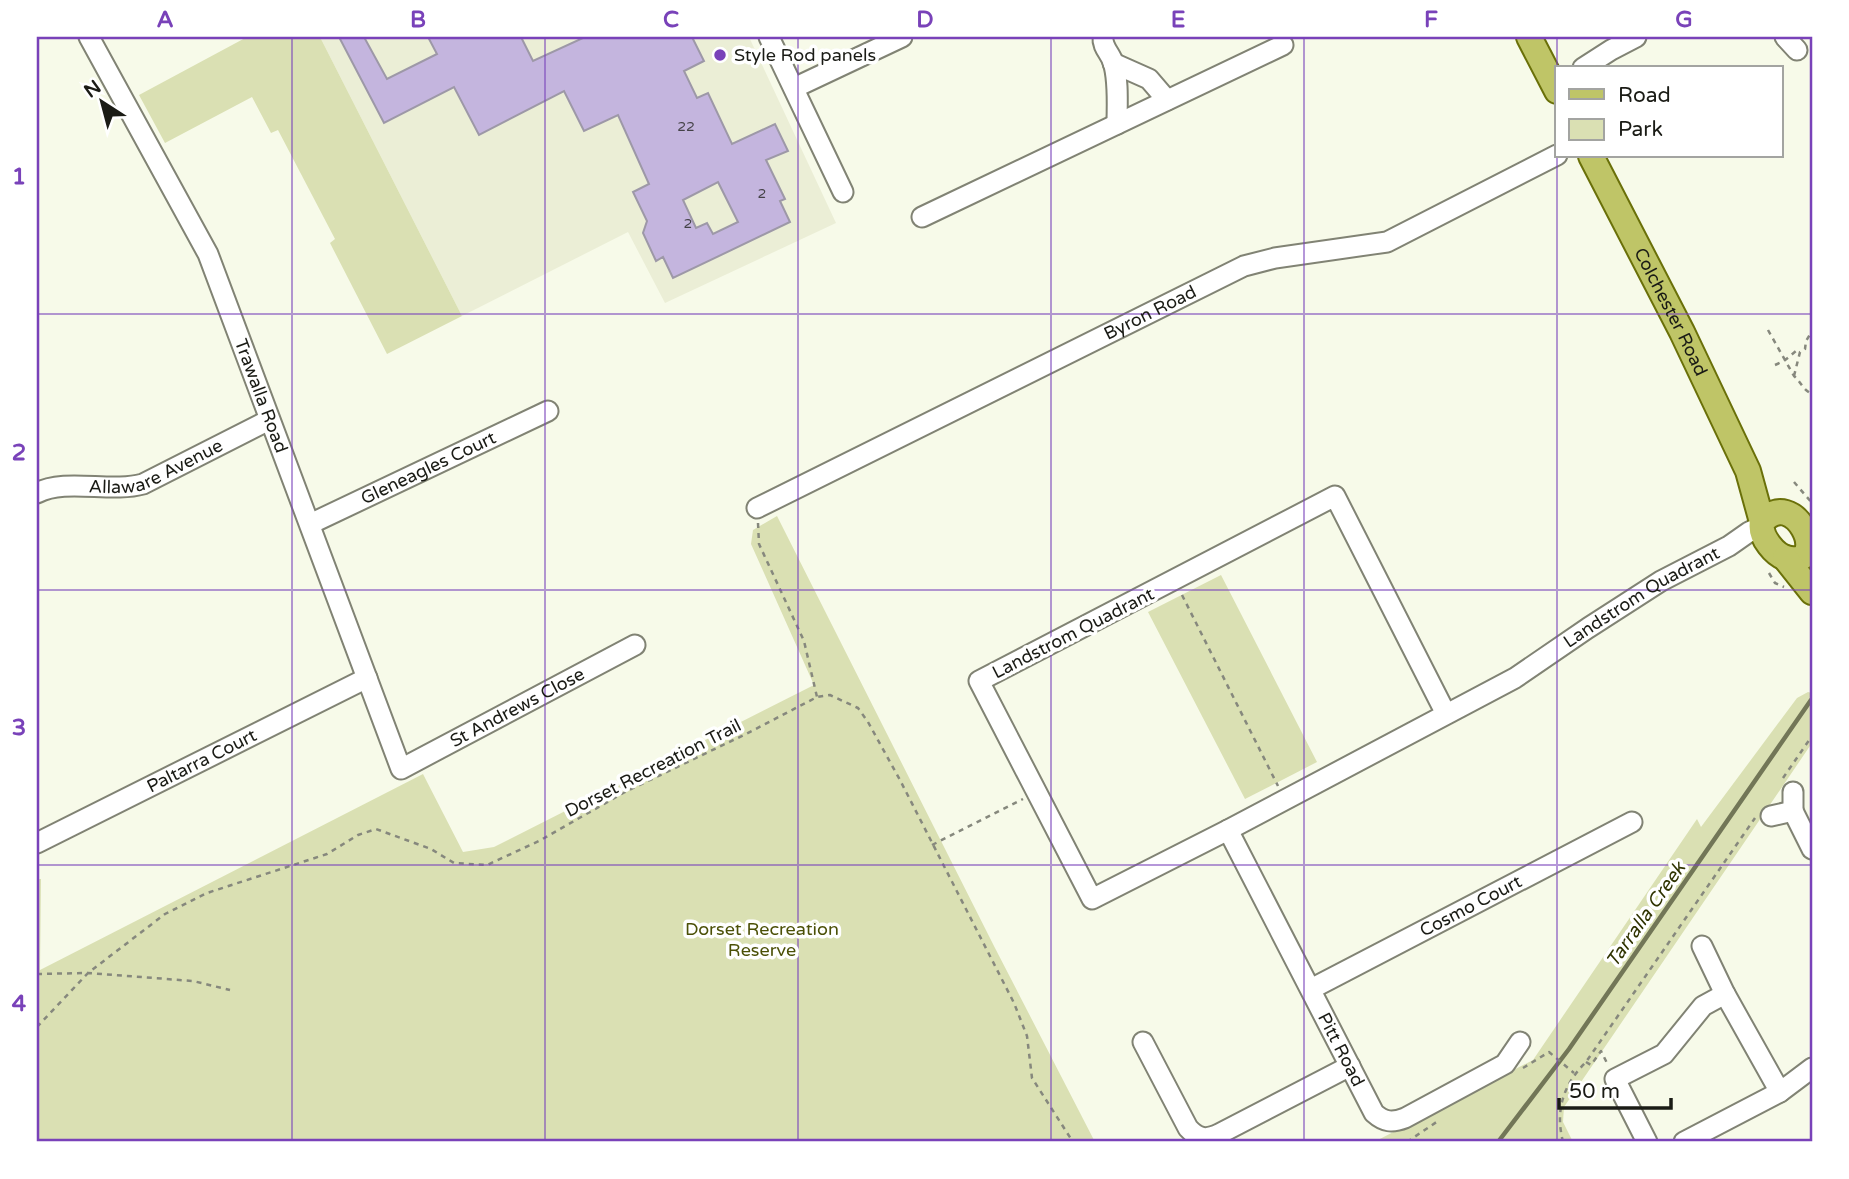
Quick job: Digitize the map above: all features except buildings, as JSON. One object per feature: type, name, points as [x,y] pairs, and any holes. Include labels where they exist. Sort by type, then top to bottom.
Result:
[{"type":"main road","points":[[1529,37],[1555,87]]},
{"type":"main road","name":"Colchester Road","points":[[1592,158],[1682,332],[1748,471],[1775,496],[1812,592]]},
{"type":"street","name":"Trawalla Road","points":[[89,37],[208,254],[401,769]]},
{"type":"street","points":[[769,37],[843,192]]},
{"type":"street","points":[[794,88],[902,37]]},
{"type":"street","points":[[1103,37],[1102,43],[1113,63],[1117,124]]},
{"type":"street","points":[[1586,66],[1636,37]]},
{"type":"street","points":[[922,217],[1283,45]]},
{"type":"street","points":[[1113,63],[1149,79],[1167,100]]},
{"type":"street","name":"Byron Road","points":[[757,508],[1244,266],[1275,258],[1387,242],[1555,156]]},
{"type":"street","name":"Gleneagles Court","points":[[310,524],[548,411]]},
{"type":"street","name":"Allaware Avenue","points":[[37,492],[66,486],[129,488],[144,484],[269,420]]},
{"type":"street","name":"Landstrom Quadrant","points":[[1446,714],[1335,496],[979,681],[1091,899],[1516,678],[1661,581],[1728,546],[1793,539]]},
{"type":"street","name":"St Andrews Close","points":[[401,769],[635,645]]},
{"type":"street","name":"Paltarra Court","points":[[37,844],[367,678]]},
{"type":"street","points":[[1765,814],[1787,797],[1812,849]]},
{"type":"street","name":"Cosmo Court","points":[[1311,989],[1632,822]]},
{"type":"street","name":"Pitt Road","points":[[1228,830],[1379,1118],[1396,1121],[1505,1064],[1520,1041]]},
{"type":"street","points":[[1702,946],[1780,1092]]},
{"type":"street","points":[[1647,1142],[1615,1079],[1664,1054],[1703,1006],[1726,994]]},
{"type":"street","points":[[1143,1042],[1188,1128],[1202,1138],[1219,1134],[1350,1066]]},
{"type":"street","points":[[1684,1142],[1780,1092],[1812,1068]]},
{"type":"path","points":[[1768,330],[1803,390],[1812,394]]},
{"type":"path","points":[[1775,365],[1796,351],[1805,349],[1812,331]]},
{"type":"path","points":[[1794,376],[1800,352]]},
{"type":"path","points":[[1794,482],[1812,503]]},
{"type":"path","points":[[757,508],[759,544],[804,641],[817,697],[830,695],[858,709],[868,722],[1014,1003],[1027,1036],[1032,1078],[1073,1142]]},
{"type":"path","points":[[1181,594],[1278,786]]},
{"type":"path","name":"Dorset Recreation Trail","points":[[37,1027],[88,973],[165,914],[207,893],[327,854],[358,835],[376,829],[431,849],[454,863],[487,864],[539,841],[625,792],[817,697]]},
{"type":"path","points":[[1787,797],[1812,736]]},
{"type":"path","points":[[932,845],[1035,793]]},
{"type":"path","points":[[1563,1142],[1559,1126],[1561,1104],[1574,1073],[1587,1062],[1765,814]]},
{"type":"path","points":[[37,974],[88,973],[193,981],[230,990]]},
{"type":"path","points":[[1587,1062],[1591,1065],[1601,1051],[1615,1079]]},
{"type":"path","points":[[1549,1052],[1574,1073]]},
{"type":"shaded area","points":[[320,37],[749,37],[836,223],[665,303],[628,232],[462,316]]},
{"type":"green space","points":[[247,37],[320,37],[462,316],[387,354],[330,243],[335,239],[278,130],[271,133],[252,97],[165,143],[139,95]]},
{"type":"green space","name":"Dorset Recreation Reserve","points":[[777,516],[1095,1142],[37,1142],[37,879],[41,879],[40,970],[423,774],[463,852],[494,847],[814,685],[751,544],[753,530]]},
{"type":"green space","points":[[1221,575],[1317,762],[1245,799],[1148,612]]},
{"type":"green space","points":[[1808,692],[1812,693],[1812,743],[1564,1107],[1563,1122],[1573,1142],[1374,1142],[1533,1060],[1697,819],[1701,827],[1797,698]]},
{"type":"waterway","name":"Tarralla Creek","points":[[1498,1142],[1569,1049],[1811,700]]},
{"type":"place","name":"Style Rod panels","points":[[720,55]]}]
